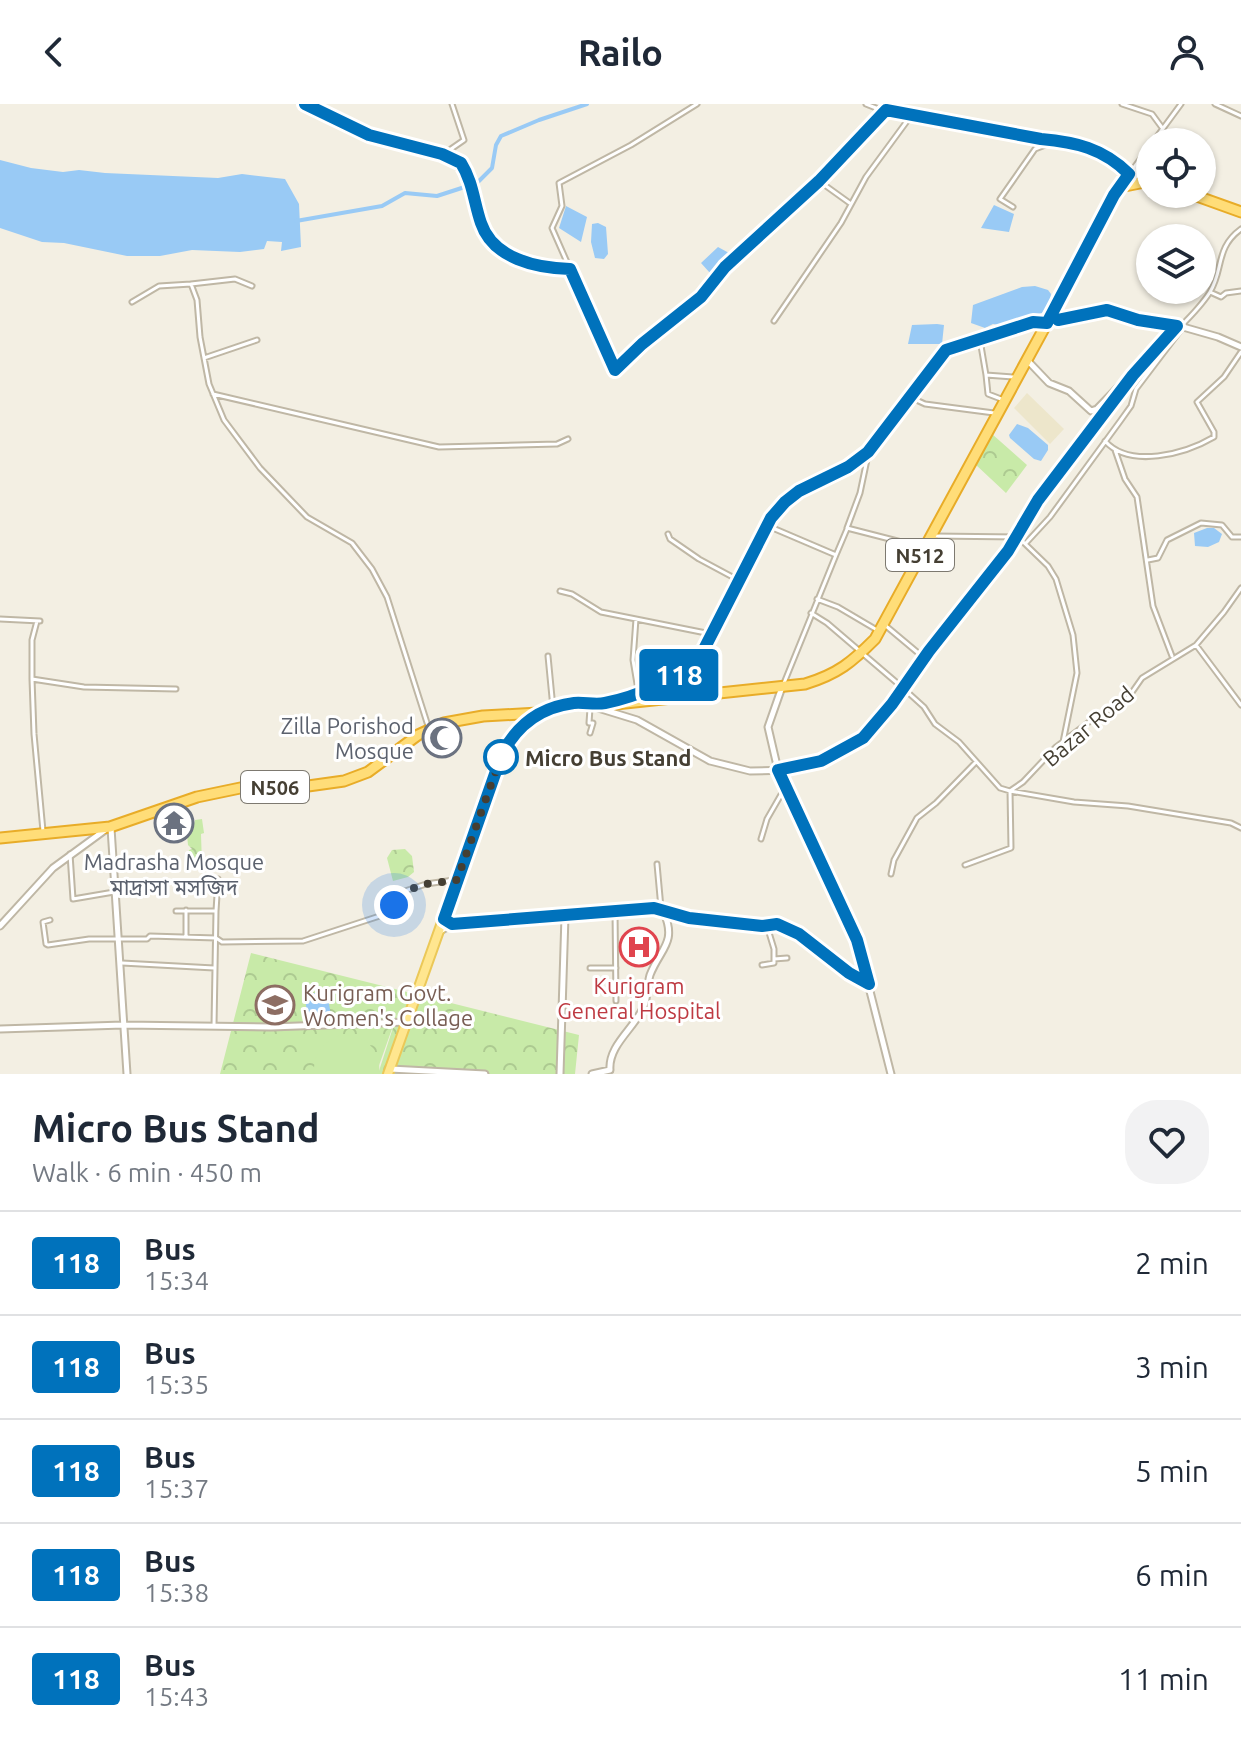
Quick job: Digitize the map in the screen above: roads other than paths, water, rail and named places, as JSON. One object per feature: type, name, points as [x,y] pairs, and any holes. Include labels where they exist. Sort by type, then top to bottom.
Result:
[{"type":"highway","points":[[1120,187],[1136,183]]},
{"type":"highway","name":"N512","points":[[538,713],[571,704],[616,704],[783,686],[827,677],[849,665],[881,628],[1120,187]]},
{"type":"highway","points":[[1216,203],[1241,212]]},
{"type":"highway","name":"N506","points":[[0,838],[111,827],[211,793],[245,787],[301,787],[344,781],[382,764],[429,729],[444,723],[483,716],[538,713]]},
{"type":"main road","points":[[389,1071],[440,931],[448,922],[457,880],[502,754],[511,737],[538,713]]},
{"type":"street","points":[[305,104],[369,135],[448,156],[461,163],[473,189],[482,226],[501,253],[551,269],[570,269]]},
{"type":"street","points":[[448,156],[451,149],[464,140],[452,104]]},
{"type":"street","points":[[697,104],[631,145],[559,183],[562,206],[552,228],[615,370],[701,297],[725,267],[819,181],[886,110]]},
{"type":"street","points":[[866,104],[1049,140],[1058,139],[1092,148],[1129,174],[1136,174]]},
{"type":"street","points":[[1122,104],[1152,114],[1162,128]]},
{"type":"street","points":[[1164,128],[1181,104]]},
{"type":"street","points":[[1215,104],[1241,116]]},
{"type":"street","points":[[774,321],[800,285],[866,177],[913,113]]},
{"type":"street","points":[[1013,207],[1000,199],[1032,153],[1048,144],[1049,140]]},
{"type":"street","points":[[1120,187],[1136,164]]},
{"type":"street","points":[[819,181],[851,204]]},
{"type":"street","points":[[1216,272],[1222,251],[1241,229]]},
{"type":"street","points":[[132,302],[159,286],[235,279],[252,286]]},
{"type":"street","points":[[191,284],[197,300],[204,358],[213,394],[224,420],[260,468],[307,517],[352,543],[372,569],[387,597],[429,729]]},
{"type":"street","points":[[1216,295],[1221,297],[1241,291]]},
{"type":"street","points":[[548,656],[553,708],[602,708],[637,720],[719,764],[750,771],[778,770],[821,761],[863,738],[1018,537],[1038,500],[1138,370],[1200,304]]},
{"type":"street","points":[[602,703],[638,693],[679,675],[699,659],[768,526],[785,502],[848,467],[868,452],[946,350],[1033,322],[1047,323],[1107,310],[1218,337],[1241,350],[1224,377],[1197,402],[1214,437],[1171,454],[1124,455],[1105,441]]},
{"type":"street","points":[[1026,543],[1050,517],[1131,406],[1136,389],[1180,327]]},
{"type":"street","points":[[980,338],[988,394],[1005,400]]},
{"type":"street","points":[[204,358],[257,340]]},
{"type":"street","points":[[1027,360],[1049,383],[1074,394],[1091,411],[1097,409],[1124,380],[1138,370]]},
{"type":"street","points":[[986,375],[1018,377]]},
{"type":"street","points":[[213,394],[439,447],[557,444],[568,439]]},
{"type":"street","points":[[908,397],[925,404],[998,414]]},
{"type":"street","points":[[1115,450],[1131,491],[1137,497],[1153,606],[1172,658]]},
{"type":"street","points":[[868,452],[860,493],[841,548],[811,613],[768,727],[778,770],[857,940],[891,1074]]},
{"type":"street","points":[[1148,560],[1158,558],[1167,540],[1201,523],[1220,524],[1230,535],[1241,537]]},
{"type":"street","points":[[768,526],[836,555]]},
{"type":"street","points":[[847,528],[925,548]]},
{"type":"street","points":[[668,534],[670,539],[699,559],[740,581]]},
{"type":"street","points":[[931,536],[1018,537],[1056,579],[1077,655],[1077,673],[1063,742]]},
{"type":"street","points":[[1241,588],[1196,645],[1241,705]]},
{"type":"street","points":[[560,591],[572,594],[594,610],[711,634]]},
{"type":"street","points":[[817,599],[894,631],[924,658]]},
{"type":"street","points":[[811,613],[827,623],[924,707],[935,724],[959,742],[1000,788],[1063,800],[1128,806],[1231,823],[1241,828]]},
{"type":"street","points":[[0,619],[39,621],[32,640],[32,679],[43,835]]},
{"type":"street","points":[[636,619],[633,660],[638,693]]},
{"type":"street","name":"Bazar Road","points":[[1010,791],[1063,742],[1128,698],[1142,678],[1196,645]]},
{"type":"street","points":[[32,679],[84,687],[176,689]]},
{"type":"street","points":[[590,708],[589,723],[593,723],[590,733]]},
{"type":"street","points":[[891,874],[898,852],[917,818],[976,762]]},
{"type":"street","points":[[761,839],[767,819],[786,786]]},
{"type":"street","points":[[965,865],[1011,848],[1010,791]]},
{"type":"street","points":[[0,926],[44,877],[70,854],[111,827]]},
{"type":"street","points":[[111,827],[127,1074]]},
{"type":"street","points":[[70,854],[73,899],[114,892]]},
{"type":"street","points":[[592,1074],[610,1070],[609,1059],[644,1006],[650,977],[669,937],[670,928],[661,908],[657,864]]},
{"type":"street","points":[[214,1026],[218,879]]},
{"type":"street","points":[[50,920],[43,922],[46,944],[89,939],[147,939],[150,936],[259,943],[312,939],[392,912],[399,893],[426,884],[457,880]]},
{"type":"street","points":[[448,922],[661,908],[689,918],[767,926],[777,924],[789,928],[849,973],[869,984]]},
{"type":"street","points":[[186,937],[190,910]]},
{"type":"street","points":[[176,911],[216,911]]},
{"type":"street","points":[[615,911],[616,1001]]},
{"type":"street","points":[[560,1074],[565,916]]},
{"type":"street","points":[[762,965],[774,963],[767,926]]},
{"type":"street","points":[[774,959],[787,958]]},
{"type":"street","points":[[118,963],[215,968]]},
{"type":"street","points":[[590,968],[616,968]]},
{"type":"street","points":[[0,1029],[408,1022]]},
{"type":"street","points":[[389,1071],[485,1074]]},
{"type":"water","points":[[0,160],[63,172],[79,170],[218,178],[242,174],[285,179],[299,204],[301,247],[281,251],[282,242],[267,241],[264,249],[240,252],[192,250],[160,256],[127,256],[64,243],[42,242],[0,228]]},
{"type":"water","points":[[994,205],[1014,214],[1009,232],[981,228]]},
{"type":"water","points":[[566,206],[587,217],[581,242],[559,228]]},
{"type":"water","points":[[592,224],[606,227],[608,254],[604,259],[595,258],[591,242]]},
{"type":"water","points":[[718,247],[729,253],[729,258],[710,273],[701,263]]},
{"type":"water","points":[[1035,286],[1051,294],[1042,313],[1003,326],[993,324],[985,328],[971,323],[973,305],[1022,287]]},
{"type":"water","points":[[912,325],[944,325],[942,344],[908,344]]},
{"type":"water","points":[[1017,424],[1028,428],[1048,445],[1041,461],[1034,459],[1010,438]]},
{"type":"water","points":[[1214,528],[1222,534],[1219,542],[1208,547],[1195,546],[1194,533]]},
{"type":"water","points":[[327,993],[331,1015],[307,1014],[305,996]]},
{"type":"waterway","points":[[296,221],[382,206],[405,193],[437,196],[477,183],[492,168],[501,136],[587,104]]},
{"type":"place","name":"Zilla Porishod Mosque","points":[[442,738]]},
{"type":"place","name":"Micro Bus Stand","points":[[501,757]]},
{"type":"place","name":"Madrasha Mosque মাদ্রাসা মসজিদ","points":[[174,823]]},
{"type":"place","name":"Kurigram General Hospital","points":[[639,947]]},
{"type":"place","name":"Kurigram Govt. Women's Collage","points":[[275,1005]]}]
